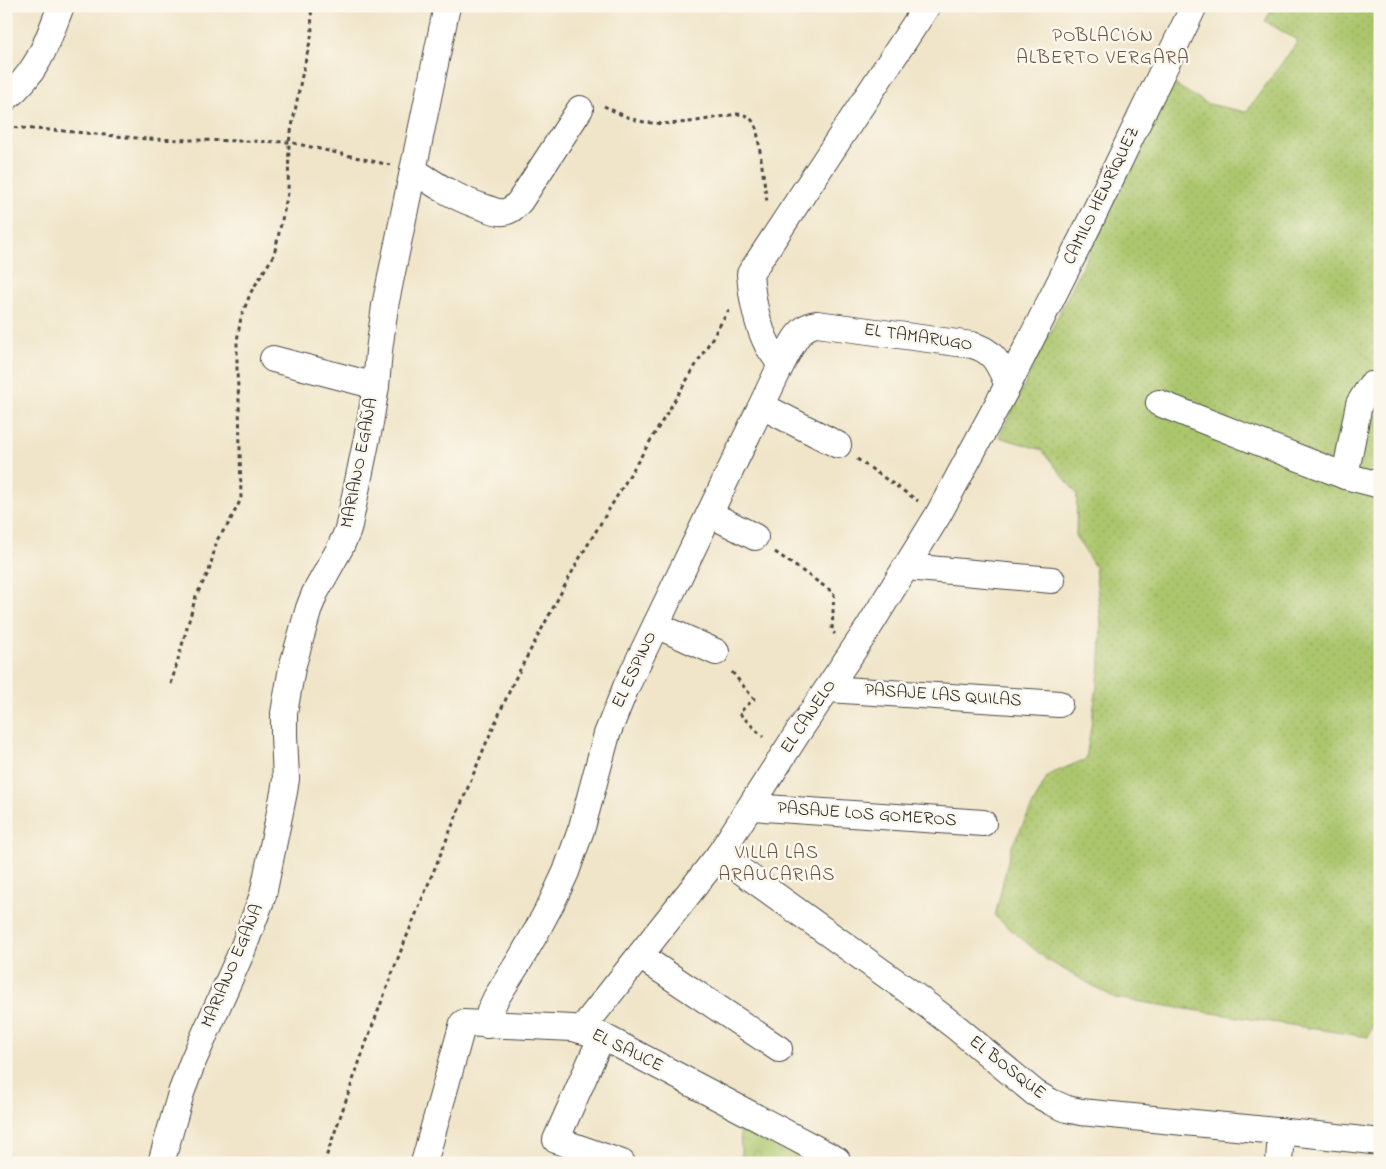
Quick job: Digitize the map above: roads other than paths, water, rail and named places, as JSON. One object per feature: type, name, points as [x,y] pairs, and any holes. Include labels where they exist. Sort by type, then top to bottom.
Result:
[{"type":"street","points":[[6,98],[26,80],[36,65],[43,53],[60,6]]},
{"type":"street","name":"MARIANO EGAÑA","points":[[161,1163],[171,1125],[190,1069],[242,951],[262,895],[286,778],[284,713],[292,668],[308,608],[348,530],[370,423],[385,306],[447,6]]},
{"type":"street","points":[[781,365],[768,346],[761,331],[755,312],[750,274],[927,6]]},
{"type":"street","name":"CAMILO HENRÍQUEZ","points":[[1008,385],[1087,228],[1194,6]]},
{"type":"street","points":[[413,170],[453,196],[496,212],[509,211],[520,201],[580,108]]},
{"type":"street","name":"EL TAMARUGO","points":[[808,326],[817,324],[972,345],[990,353],[999,363],[1008,385]]},
{"type":"street","name":"EL ESPINO","points":[[424,1163],[475,1024],[490,1011],[536,932],[566,872],[582,827],[613,717],[626,686],[781,365],[800,332],[808,326]]},
{"type":"street","points":[[273,359],[376,386]]},
{"type":"street","name":"EL CANELO","points":[[596,1158],[556,1140],[592,1033],[640,956],[719,855],[907,567],[938,515],[1008,385]]},
{"type":"street","points":[[1345,476],[1359,404],[1370,385],[1380,385]]},
{"type":"street","points":[[1159,403],[1345,476],[1380,485]]},
{"type":"street","points":[[762,406],[838,445]]},
{"type":"street","points":[[710,514],[754,537]]},
{"type":"street","points":[[907,567],[1052,580]]},
{"type":"street","points":[[656,625],[716,652]]},
{"type":"street","name":"PASAJE LAS QUILAS","points":[[828,689],[1059,704]]},
{"type":"street","name":"PASAJE LOS GOMEROS","points":[[751,807],[983,823]]},
{"type":"street","name":"EL BOSQUE","points":[[719,855],[914,995],[1035,1093],[1050,1102],[1081,1112],[1380,1142]]},
{"type":"street","points":[[640,956],[779,1049]]},
{"type":"street","name":"EL SAUCE","points":[[475,1024],[564,1027],[592,1033],[837,1160]]},
{"type":"street","points":[[1279,1163],[1281,1131]]},
{"type":"street","points":[[596,1158],[622,1163]]},
{"type":"district","name":"POBLACIÓN ALBERTO VERGARA","points":[[1103,47]]},
{"type":"district","name":"VILLA LAS ARAUCARIAS","points":[[777,864]]}]
